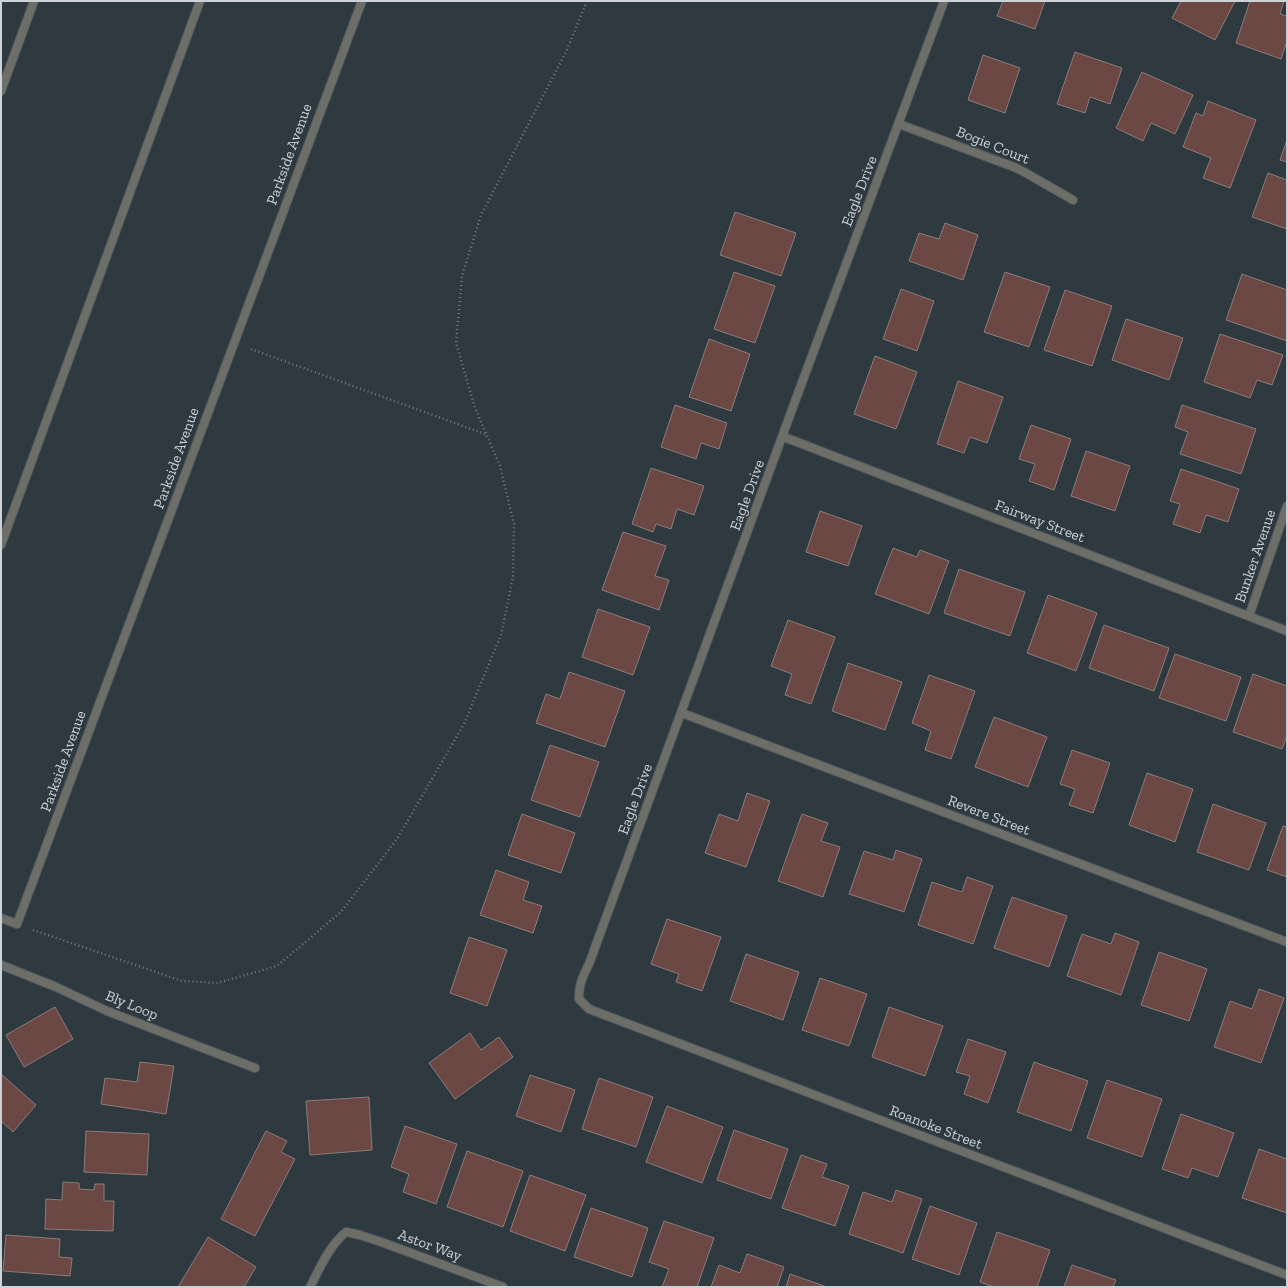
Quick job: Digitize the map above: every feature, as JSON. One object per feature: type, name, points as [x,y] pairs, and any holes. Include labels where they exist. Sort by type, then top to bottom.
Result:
[{"type":"street","points":[[1,91],[34,1]]},
{"type":"street","points":[[1,545],[200,1]]},
{"type":"street","name":"Parkside Avenue","points":[[17,924],[362,1]]},
{"type":"street","name":"Eagle Drive","points":[[579,999],[581,980],[592,957],[784,437],[797,396],[944,1]]},
{"type":"street","name":"Bogie Court","points":[[899,124],[1026,173],[1073,200]]},
{"type":"street","name":"Fairway Street","points":[[784,437],[1287,631]]},
{"type":"street","name":"Bunker Avenue","points":[[1249,616],[1287,506]]},
{"type":"street","name":"Revere Street","points":[[682,713],[1287,942]]},
{"type":"street","points":[[1,918],[17,924]]},
{"type":"street","name":"Bly Loop","points":[[1,965],[56,987],[107,1011],[255,1068]]},
{"type":"street","name":"Roanoke Street","points":[[579,999],[589,1009],[1287,1276]]},
{"type":"street","name":"Astor Way","points":[[310,1287],[332,1247],[346,1232],[384,1243],[504,1287]]},
{"type":"path","points":[[17,924],[182,981],[217,983],[277,966],[341,912],[397,839],[464,724],[501,635],[512,577],[514,524],[500,466],[475,408],[456,343],[462,276],[481,215],[566,52],[587,1]]},
{"type":"path","points":[[234,343],[486,434]]},
{"type":"building","points":[[1003,1],[1045,1],[1035,29],[997,16]]},
{"type":"building","points":[[1181,1],[1235,1],[1215,40],[1172,18]]},
{"type":"building","points":[[1250,1],[1284,1],[1280,14],[1287,16],[1287,41],[1281,59],[1236,43]]},
{"type":"building","points":[[1075,52],[1122,68],[1110,104],[1090,97],[1085,113],[1057,104]]},
{"type":"building","points":[[983,55],[1020,68],[1005,113],[968,100]]},
{"type":"building","points":[[1142,72],[1193,95],[1175,134],[1151,123],[1143,141],[1116,128]]},
{"type":"building","points":[[1208,101],[1256,120],[1230,188],[1203,178],[1211,158],[1183,147],[1196,113],[1203,116]]},
{"type":"building","points":[[1287,140],[1287,162],[1280,160]]},
{"type":"building","points":[[1268,173],[1287,180],[1287,229],[1252,217]]},
{"type":"building","points":[[735,212],[796,233],[781,276],[720,255]]},
{"type":"building","points":[[945,223],[978,235],[963,280],[909,261],[919,233],[939,239]]},
{"type":"building","points":[[734,272],[775,286],[755,343],[714,329]]},
{"type":"building","points":[[1005,272],[1050,287],[1029,347],[984,332]]},
{"type":"building","points":[[1242,274],[1287,290],[1287,341],[1226,320]]},
{"type":"building","points":[[901,289],[934,301],[917,351],[883,339]]},
{"type":"building","points":[[1065,290],[1112,306],[1092,366],[1044,350]]},
{"type":"building","points":[[1126,319],[1183,338],[1169,380],[1112,360]]},
{"type":"building","points":[[1220,334],[1283,355],[1272,385],[1257,380],[1250,398],[1204,382]]},
{"type":"building","points":[[709,339],[750,354],[731,411],[689,397]]},
{"type":"building","points":[[875,356],[917,372],[896,429],[854,414]]},
{"type":"building","points":[[958,381],[1003,397],[987,443],[970,437],[964,453],[937,444]]},
{"type":"building","points":[[675,405],[727,423],[719,449],[701,443],[696,459],[661,447]]},
{"type":"building","points":[[1182,405],[1256,429],[1241,474],[1180,454],[1188,432],[1175,427]]},
{"type":"building","points":[[1031,425],[1071,439],[1054,490],[1029,481],[1035,464],[1019,459]]},
{"type":"building","points":[[1086,451],[1130,466],[1115,511],[1071,496]]},
{"type":"building","points":[[651,468],[704,486],[694,515],[677,509],[671,529],[656,524],[653,532],[632,524]]},
{"type":"building","points":[[1181,469],[1239,489],[1228,522],[1206,515],[1200,533],[1173,524],[1180,504],[1170,501]]},
{"type":"building","points":[[820,511],[862,526],[848,566],[806,552]]},
{"type":"building","points":[[623,532],[666,546],[655,576],[669,580],[659,610],[602,590]]},
{"type":"building","points":[[893,548],[917,557],[920,550],[949,561],[929,614],[875,594]]},
{"type":"building","points":[[959,569],[1025,592],[1010,636],[944,613]]},
{"type":"building","points":[[1048,595],[1097,613],[1076,671],[1027,653]]},
{"type":"building","points":[[598,609],[650,627],[633,675],[582,657]]},
{"type":"building","points":[[788,620],[835,637],[811,704],[785,695],[792,674],[771,666]]},
{"type":"building","points":[[1104,625],[1169,648],[1154,691],[1089,668]]},
{"type":"building","points":[[1175,654],[1241,677],[1226,721],[1159,698]]},
{"type":"building","points":[[848,663],[902,682],[885,730],[832,711]]},
{"type":"building","points":[[569,672],[625,691],[605,747],[536,723],[546,694],[560,699]]},
{"type":"building","points":[[1253,674],[1287,686],[1287,736],[1282,749],[1233,732]]},
{"type":"building","points":[[929,675],[975,691],[951,759],[925,750],[931,731],[912,723]]},
{"type":"building","points":[[994,717],[1047,737],[1028,787],[975,767]]},
{"type":"building","points":[[550,745],[599,762],[580,817],[531,800]]},
{"type":"building","points":[[1072,750],[1110,763],[1093,813],[1069,805],[1075,789],[1060,784]]},
{"type":"building","points":[[1147,773],[1193,789],[1175,842],[1129,825]]},
{"type":"building","points":[[747,793],[770,801],[746,867],[705,853],[719,814],[738,821]]},
{"type":"building","points":[[1213,804],[1266,823],[1249,870],[1197,852]]},
{"type":"building","points":[[522,814],[575,833],[561,873],[508,855]]},
{"type":"building","points":[[802,814],[828,823],[821,841],[840,847],[823,897],[778,881]]},
{"type":"building","points":[[1283,826],[1287,827],[1287,877],[1267,870]]},
{"type":"building","points":[[896,850],[922,859],[904,912],[849,894],[864,851],[893,860]]},
{"type":"building","points":[[496,870],[529,882],[523,900],[542,906],[533,933],[480,915]]},
{"type":"building","points":[[967,877],[993,886],[973,944],[918,925],[932,882],[962,892]]},
{"type":"building","points":[[1012,897],[1067,916],[1049,967],[994,948]]},
{"type":"building","points":[[667,919],[721,937],[702,991],[676,982],[679,974],[651,964]]},
{"type":"building","points":[[1115,933],[1139,942],[1121,995],[1067,976],[1082,934],[1111,944]]},
{"type":"building","points":[[469,937],[507,950],[487,1006],[450,993]]},
{"type":"building","points":[[1159,952],[1207,969],[1189,1021],[1141,1005]]},
{"type":"building","points":[[746,954],[799,972],[783,1020],[730,1001]]},
{"type":"building","points":[[820,978],[867,994],[849,1046],[802,1030]]},
{"type":"building","points":[[1259,989],[1284,998],[1261,1063],[1214,1047],[1230,1001],[1252,1009]]},
{"type":"building","points":[[55,1007],[73,1039],[24,1067],[6,1035]]},
{"type":"building","points":[[889,1007],[943,1026],[925,1076],[872,1057]]},
{"type":"building","points":[[470,1033],[481,1050],[499,1037],[513,1057],[455,1099],[429,1063]]},
{"type":"building","points":[[968,1039],[1006,1052],[988,1103],[964,1094],[970,1076],[956,1072]]},
{"type":"building","points":[[140,1062],[174,1066],[166,1114],[101,1104],[105,1078],[137,1082]]},
{"type":"building","points":[[1034,1062],[1088,1081],[1071,1131],[1017,1112]]},
{"type":"building","points":[[1,1074],[36,1105],[13,1132],[1,1121]]},
{"type":"building","points":[[530,1075],[575,1090],[561,1132],[516,1116]]},
{"type":"building","points":[[599,1078],[653,1097],[636,1147],[582,1129]]},
{"type":"building","points":[[1107,1080],[1162,1099],[1142,1157],[1087,1138]]},
{"type":"building","points":[[369,1097],[372,1150],[310,1155],[306,1101]]},
{"type":"building","points":[[667,1106],[723,1127],[702,1183],[646,1162]]},
{"type":"building","points":[[1181,1114],[1234,1133],[1218,1177],[1192,1168],[1188,1178],[1162,1169]]},
{"type":"building","points":[[405,1126],[457,1144],[436,1204],[403,1192],[409,1174],[391,1167]]},
{"type":"building","points":[[734,1130],[788,1149],[771,1199],[717,1180]]},
{"type":"building","points":[[86,1131],[149,1134],[147,1175],[84,1172]]},
{"type":"building","points":[[266,1131],[287,1141],[281,1152],[295,1159],[255,1236],[221,1219]]},
{"type":"building","points":[[1259,1149],[1287,1159],[1287,1213],[1242,1198]]},
{"type":"building","points":[[467,1151],[523,1171],[503,1227],[447,1207]]},
{"type":"building","points":[[801,1155],[827,1164],[822,1177],[849,1186],[835,1226],[782,1208]]},
{"type":"building","points":[[530,1175],[586,1195],[565,1251],[510,1231]]},
{"type":"building","points":[[63,1182],[79,1183],[79,1189],[94,1190],[95,1184],[104,1184],[104,1201],[114,1201],[113,1231],[45,1229],[46,1199],[62,1200]]},
{"type":"building","points":[[896,1190],[922,1199],[903,1253],[849,1234],[863,1192],[892,1202]]},
{"type":"building","points":[[930,1206],[977,1223],[959,1275],[912,1259]]},
{"type":"building","points":[[591,1208],[648,1228],[632,1277],[574,1257]]},
{"type":"building","points":[[664,1221],[714,1238],[697,1287],[662,1287],[669,1269],[649,1262]]},
{"type":"building","points":[[997,1232],[1050,1250],[1037,1287],[994,1287],[980,1282]]},
{"type":"building","points":[[6,1235],[60,1239],[59,1257],[72,1258],[70,1276],[3,1271]]},
{"type":"building","points":[[208,1237],[256,1267],[244,1287],[178,1287]]},
{"type":"building","points":[[747,1254],[784,1267],[777,1287],[711,1287],[719,1265],[740,1273]]},
{"type":"building","points":[[1072,1265],[1116,1280],[1113,1287],[1064,1287]]},
{"type":"building","points":[[790,1274],[827,1287],[786,1287]]}]
